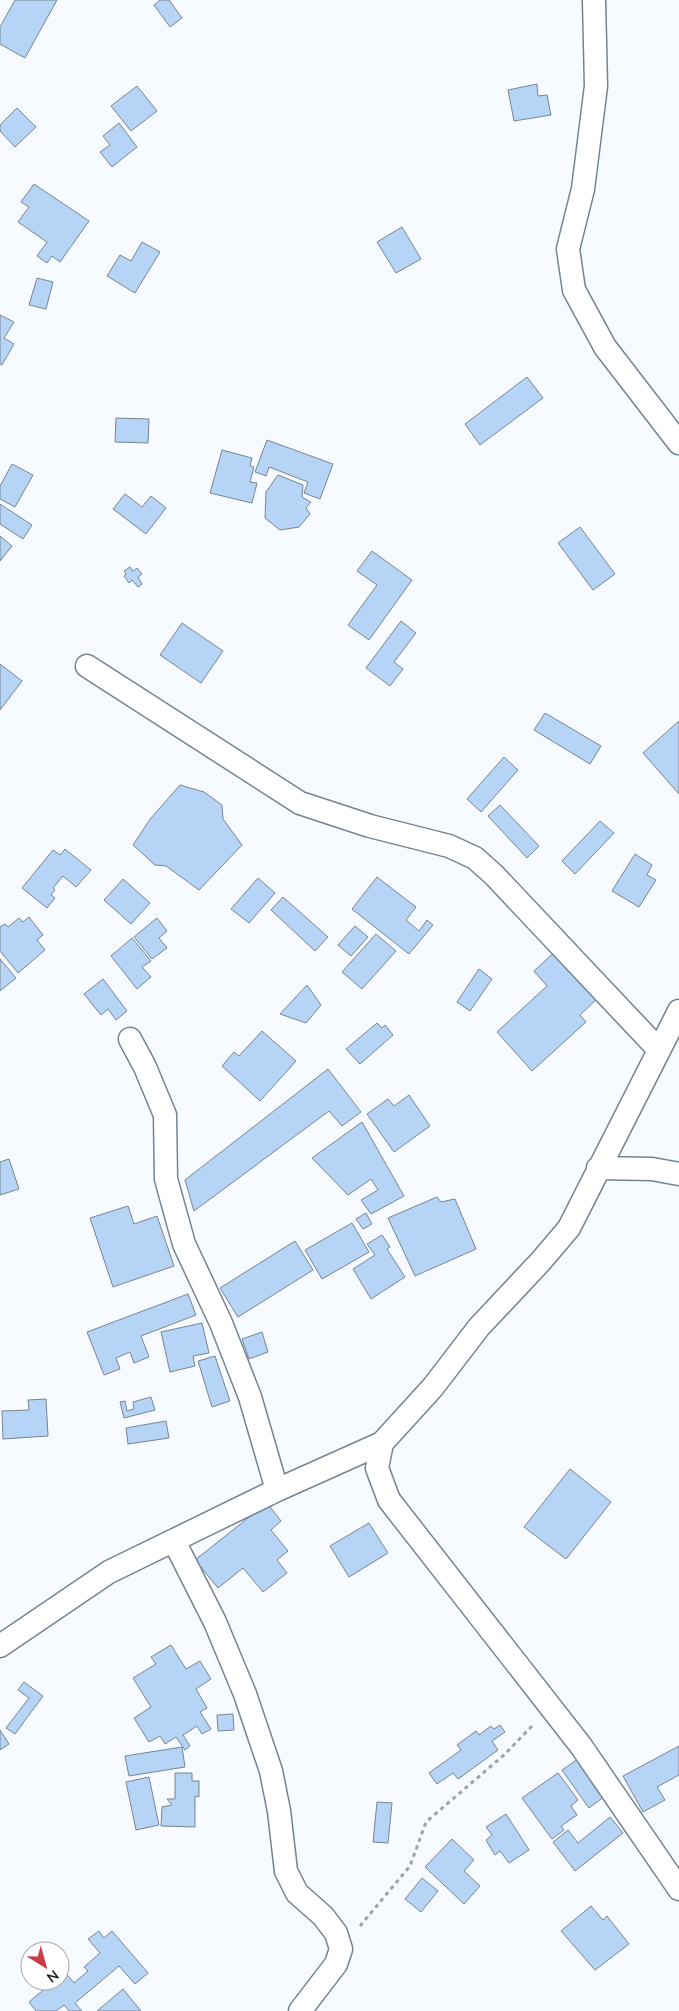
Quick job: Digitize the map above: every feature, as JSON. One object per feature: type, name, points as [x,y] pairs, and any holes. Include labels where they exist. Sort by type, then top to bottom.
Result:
[{"type":"street","points":[[594,0],[596,86],[583,189],[568,249],[574,290],[605,347],[679,443]]},
{"type":"street","points":[[87,666],[300,803],[370,826],[449,846],[475,858],[494,875],[659,1050]]},
{"type":"street","points":[[0,1646],[109,1572],[174,1542],[277,1490],[382,1443],[433,1387],[479,1327],[569,1228],[679,1011]]},
{"type":"street","points":[[130,1039],[145,1067],[165,1115],[166,1179],[184,1244],[222,1323],[250,1397],[277,1490]]},
{"type":"street","points":[[598,1168],[652,1169],[679,1174]]},
{"type":"street","points":[[382,1443],[377,1468],[389,1500],[581,1746],[679,1889]]},
{"type":"street","points":[[174,1542],[215,1622],[245,1694],[271,1772],[279,1811],[286,1871],[297,1893],[323,1916],[336,1933],[340,1949],[336,1964],[300,2011]]},
{"type":"path","points":[[340,1949],[410,1866],[426,1822],[504,1754],[551,1707]]},
{"type":"building","points":[[15,0],[57,0],[25,58],[0,44],[0,27]]},
{"type":"building","points":[[160,0],[169,0],[182,18],[170,27],[154,5]]},
{"type":"building","points":[[537,84],[538,96],[547,95],[551,115],[514,121],[508,90]]},
{"type":"building","points":[[137,86],[157,111],[131,131],[111,106]]},
{"type":"building","points":[[17,108],[36,127],[15,147],[0,131],[0,125]]},
{"type":"building","points":[[119,123],[137,147],[112,167],[100,152],[110,145],[103,136]]},
{"type":"building","points":[[34,184],[89,221],[60,262],[52,256],[47,263],[37,256],[47,242],[18,222],[29,207],[21,202]]},
{"type":"building","points":[[402,227],[421,259],[396,273],[377,242]]},
{"type":"building","points":[[142,242],[160,252],[135,293],[107,276],[120,255],[131,261]]},
{"type":"building","points":[[37,278],[53,282],[46,309],[29,305]]},
{"type":"building","points":[[0,315],[14,322],[4,338],[14,344],[2,365],[0,364]]},
{"type":"building","points":[[527,377],[543,398],[480,445],[465,424]]},
{"type":"building","points":[[116,418],[149,419],[148,443],[115,442]]},
{"type":"building","points":[[267,440],[333,464],[320,499],[304,493],[308,482],[269,467],[266,476],[255,472]]},
{"type":"building","points":[[222,450],[252,458],[250,466],[254,467],[250,482],[257,483],[252,503],[210,493]]},
{"type":"building","points":[[12,464],[33,475],[15,507],[0,499],[0,486]]},
{"type":"building","points":[[278,475],[303,485],[302,497],[311,502],[306,508],[310,514],[299,527],[280,530],[265,518],[266,492]]},
{"type":"building","points":[[125,494],[142,507],[151,496],[166,508],[146,534],[113,509]]},
{"type":"building","points":[[0,504],[32,525],[23,539],[0,524]]},
{"type":"building","points":[[580,527],[615,574],[593,590],[558,543]]},
{"type":"building","points":[[0,536],[12,546],[0,561]]},
{"type":"building","points":[[372,551],[412,580],[369,640],[348,625],[377,585],[357,571]]},
{"type":"building","points":[[130,567],[133,571],[137,568],[142,574],[138,577],[142,584],[138,587],[132,580],[129,583],[124,576],[126,574],[124,571]]},
{"type":"building","points":[[401,621],[416,633],[394,662],[403,669],[390,686],[366,668]]},
{"type":"building","points":[[182,623],[223,651],[201,683],[160,655]]},
{"type":"building","points":[[0,664],[22,681],[0,710]]},
{"type":"building","points":[[545,713],[601,746],[590,764],[534,730]]},
{"type":"building","points":[[679,721],[679,794],[643,753]]},
{"type":"building","points":[[504,757],[518,770],[481,812],[467,799]]},
{"type":"building","points":[[180,785],[204,792],[222,805],[223,819],[242,845],[199,890],[166,866],[155,865],[133,845],[151,818]]},
{"type":"building","points":[[500,805],[539,846],[527,858],[488,816]]},
{"type":"building","points":[[600,821],[614,833],[575,874],[562,861]]},
{"type":"building","points":[[65,849],[91,870],[76,887],[63,876],[53,888],[55,890],[51,895],[55,898],[47,908],[22,888],[53,850],[60,855]]},
{"type":"building","points":[[635,854],[652,865],[647,875],[656,880],[639,907],[612,891]]},
{"type":"building","points":[[377,877],[416,907],[406,920],[419,931],[427,920],[433,925],[409,954],[352,909]]},
{"type":"building","points":[[258,878],[275,893],[249,923],[231,909]]},
{"type":"building","points":[[123,879],[150,903],[131,924],[104,900]]},
{"type":"building","points":[[283,897],[328,937],[315,951],[271,910]]},
{"type":"building","points":[[29,917],[43,935],[37,940],[45,950],[18,973],[0,951],[0,927],[5,924],[8,927],[19,918],[23,922]]},
{"type":"building","points":[[157,918],[167,931],[159,938],[167,948],[152,959],[134,937]]},
{"type":"building","points":[[355,926],[368,937],[351,956],[338,945]]},
{"type":"building","points":[[376,934],[396,951],[362,989],[342,972]]},
{"type":"building","points":[[132,938],[151,961],[142,967],[151,977],[137,989],[111,956]]},
{"type":"building","points":[[557,950],[599,997],[580,1015],[586,1022],[532,1071],[497,1032],[547,986],[534,971]]},
{"type":"building","points":[[0,959],[16,978],[0,991]]},
{"type":"building","points":[[479,969],[492,979],[470,1011],[457,1002]]},
{"type":"building","points":[[103,979],[127,1011],[116,1020],[108,1009],[101,1015],[84,994]]},
{"type":"building","points":[[307,985],[321,1005],[306,1023],[280,1014]]},
{"type":"building","points":[[377,1023],[382,1028],[385,1025],[393,1035],[360,1064],[346,1049]]},
{"type":"building","points":[[262,1031],[296,1061],[260,1101],[222,1066],[234,1052],[239,1056]]},
{"type":"building","points":[[328,1069],[361,1112],[342,1126],[329,1111],[194,1211],[185,1180]]},
{"type":"building","points":[[409,1095],[430,1126],[394,1152],[367,1114],[388,1099],[394,1106]]},
{"type":"building","points":[[362,1122],[404,1196],[371,1214],[361,1200],[378,1190],[371,1179],[348,1195],[312,1158]]},
{"type":"building","points":[[9,1159],[19,1189],[0,1195],[0,1162]]},
{"type":"building","points":[[437,1197],[441,1202],[455,1199],[476,1249],[415,1276],[388,1218]]},
{"type":"building","points":[[128,1206],[134,1224],[157,1216],[174,1266],[113,1287],[90,1218]]},
{"type":"building","points":[[366,1213],[372,1224],[363,1229],[356,1219]]},
{"type":"building","points":[[352,1223],[369,1252],[322,1279],[305,1250]]},
{"type":"building","points":[[382,1235],[390,1247],[387,1249],[405,1277],[371,1299],[353,1269],[375,1255],[367,1244]]},
{"type":"building","points":[[295,1241],[313,1270],[238,1317],[220,1288]]},
{"type":"building","points":[[188,1294],[196,1315],[141,1336],[149,1357],[134,1363],[130,1352],[116,1358],[120,1369],[104,1375],[87,1332]]},
{"type":"building","points":[[202,1323],[209,1353],[193,1356],[195,1366],[170,1372],[161,1332]]},
{"type":"building","points":[[262,1332],[268,1352],[249,1359],[242,1339]]},
{"type":"building","points":[[215,1356],[230,1401],[212,1407],[198,1361]]},
{"type":"building","points":[[151,1397],[155,1410],[124,1418],[120,1402],[125,1401],[127,1411],[134,1409],[133,1402]]},
{"type":"building","points":[[46,1399],[48,1436],[3,1439],[2,1411],[29,1410],[28,1400]]},
{"type":"building","points":[[166,1421],[169,1438],[128,1444],[126,1428]]},
{"type":"building","points":[[570,1469],[611,1502],[566,1559],[524,1527]]},
{"type":"building","points":[[267,1503],[281,1521],[271,1530],[288,1551],[277,1560],[287,1573],[263,1592],[243,1568],[218,1588],[195,1560]]},
{"type":"building","points":[[369,1523],[388,1553],[349,1577],[330,1546]]},
{"type":"building","points":[[171,1645],[186,1669],[200,1661],[211,1679],[196,1689],[207,1708],[200,1712],[211,1729],[202,1734],[197,1726],[183,1735],[190,1746],[185,1750],[176,1737],[165,1744],[160,1736],[149,1742],[134,1718],[151,1707],[133,1678],[156,1664],[151,1657]]},
{"type":"building","points":[[24,1682],[43,1696],[15,1734],[6,1728],[29,1698],[18,1690]]},
{"type":"building","points":[[233,1714],[234,1730],[218,1731],[217,1715]]},
{"type":"building","points":[[500,1725],[505,1732],[492,1741],[498,1750],[458,1779],[453,1773],[437,1784],[429,1773],[461,1750],[457,1745],[476,1731],[479,1735],[491,1726],[494,1729]]},
{"type":"building","points":[[0,1730],[9,1744],[0,1750]]},
{"type":"building","points":[[679,1746],[679,1775],[657,1787],[665,1800],[643,1812],[623,1776]]},
{"type":"building","points":[[182,1747],[185,1767],[129,1776],[125,1756]]},
{"type":"building","points":[[578,1759],[605,1796],[589,1808],[562,1770]]},
{"type":"building","points":[[175,1773],[192,1773],[192,1781],[199,1781],[199,1797],[195,1796],[195,1827],[161,1826],[162,1807],[172,1805],[167,1799],[175,1799]]},
{"type":"building","points":[[558,1773],[578,1800],[571,1806],[577,1815],[561,1826],[564,1830],[552,1839],[522,1798]]},
{"type":"building","points":[[149,1777],[159,1825],[136,1830],[126,1782]]},
{"type":"building","points":[[377,1802],[392,1803],[388,1843],[373,1842]]},
{"type":"building","points":[[506,1814],[529,1850],[509,1863],[500,1851],[495,1855],[486,1840],[492,1835],[486,1827]]},
{"type":"building","points":[[610,1817],[623,1833],[575,1871],[553,1842],[568,1830],[578,1843]]},
{"type":"building","points":[[452,1839],[474,1860],[464,1871],[480,1886],[464,1904],[425,1867]]},
{"type":"building","points":[[422,1878],[438,1891],[421,1912],[405,1899]]},
{"type":"building","points":[[591,1906],[603,1920],[607,1916],[629,1944],[595,1970],[561,1931]]},
{"type":"building","points":[[99,1931],[104,1938],[112,1931],[148,1973],[135,1984],[119,1966],[75,2003],[82,2011],[69,2011],[64,2005],[56,2011],[36,2011],[29,2002],[42,1991],[70,1991],[70,1978],[74,1983],[88,1971],[84,1967],[100,1953],[88,1939]]},
{"type":"building","points":[[123,1989],[141,2011],[97,2011]]}]
